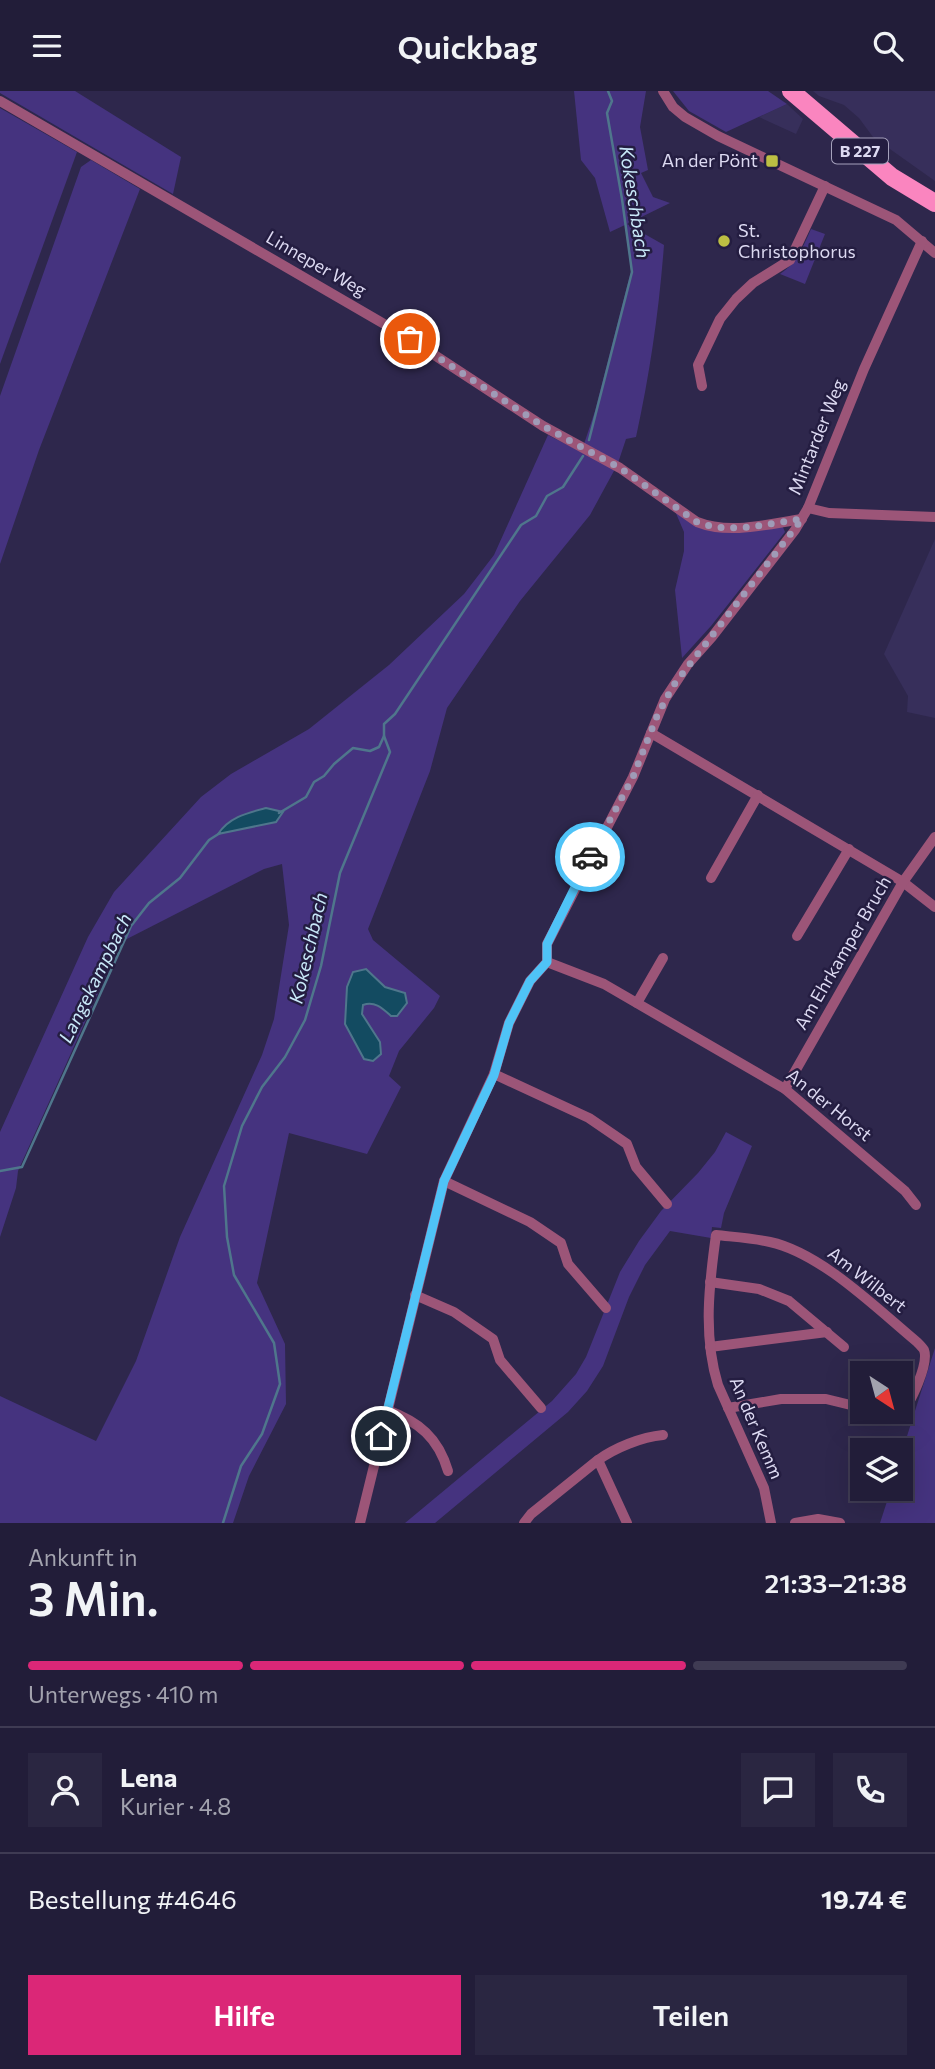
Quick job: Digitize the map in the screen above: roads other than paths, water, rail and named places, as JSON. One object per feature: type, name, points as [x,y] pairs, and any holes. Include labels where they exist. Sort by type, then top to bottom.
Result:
[{"type":"main road","name":"B 227","points":[[791,91],[892,177],[935,202]]},
{"type":"street","points":[[663,91],[673,107],[685,117],[718,136],[896,221],[935,253]]},
{"type":"street","name":"Linneper Weg","points":[[0,101],[410,339],[543,426],[620,468],[697,522],[727,529],[802,519]]},
{"type":"street","points":[[702,386],[698,365],[720,319],[753,283],[790,260],[825,186]]},
{"type":"street","name":"Mintarder Weg","points":[[360,1523],[444,1181],[494,1075],[509,1023],[530,981],[547,962],[547,944],[633,777],[665,699],[681,674],[712,637],[808,508],[864,369],[922,241]]},
{"type":"street","points":[[808,508],[830,513],[935,517]]},
{"type":"street","points":[[651,733],[903,882],[935,907]]},
{"type":"street","points":[[711,878],[758,795]]},
{"type":"street","name":"Am Ehrkamper Bruch","points":[[785,1089],[903,882],[935,837]]},
{"type":"street","points":[[797,936],[849,849]]},
{"type":"street","points":[[637,1003],[663,958]]},
{"type":"street","name":"An der Horst","points":[[547,962],[585,975],[785,1089],[905,1191],[916,1205]]},
{"type":"street","points":[[494,1075],[589,1118],[627,1144],[636,1167],[667,1204]]},
{"type":"street","points":[[444,1181],[530,1222],[561,1243],[568,1264],[606,1307]]},
{"type":"street","name":"An der Kemm","points":[[716,1235],[710,1282],[710,1347],[713,1368],[764,1488],[771,1523]]},
{"type":"street","name":"Am Wilbert","points":[[716,1235],[771,1242],[797,1251],[823,1266],[924,1349],[925,1357],[914,1394]]},
{"type":"street","points":[[710,1282],[759,1289],[789,1301],[844,1347]]},
{"type":"street","points":[[415,1295],[454,1312],[493,1339],[500,1360],[541,1408]]},
{"type":"street","points":[[710,1347],[827,1332]]},
{"type":"street","points":[[728,1408],[781,1399],[833,1399],[850,1404]]},
{"type":"street","points":[[387,1410],[417,1423],[424,1429],[443,1452],[448,1471]]},
{"type":"street","points":[[524,1523],[531,1514],[609,1452],[663,1435]]},
{"type":"street","points":[[598,1460],[627,1523]]},
{"type":"street","points":[[795,1523],[818,1519],[840,1523]]},
{"type":"water","points":[[266,808],[283,812],[276,822],[218,834],[233,820]]},
{"type":"water","points":[[366,969],[385,987],[405,993],[407,1003],[397,1016],[391,1016],[375,1005],[363,1005],[362,1014],[380,1042],[381,1054],[373,1061],[364,1059],[345,1024],[347,987],[353,972]]},
{"type":"waterway","name":"Kokeschbach","points":[[589,440],[632,272],[607,113],[612,101],[608,91]]},
{"type":"waterway","name":"Kokeschbach","points":[[223,1523],[241,1466],[262,1434],[280,1384],[274,1343],[234,1275],[227,1237],[224,1186],[242,1126],[262,1087],[285,1057],[305,1020],[321,966],[340,873],[390,752],[384,736],[384,724],[395,714],[521,525],[536,516],[547,496],[563,487],[583,456]]},
{"type":"waterway","name":"Langekampbach","points":[[279,813],[306,797],[314,782],[353,748],[370,751],[379,747],[384,736]]},
{"type":"waterway","name":"Langekampbach","points":[[0,1171],[22,1167],[131,926],[149,903],[180,878],[209,840],[220,833]]},
{"type":"place","name":"An der Pönt","points":[[772,161]]},
{"type":"place","name":"St. Christophorus","points":[[724,241]]}]
